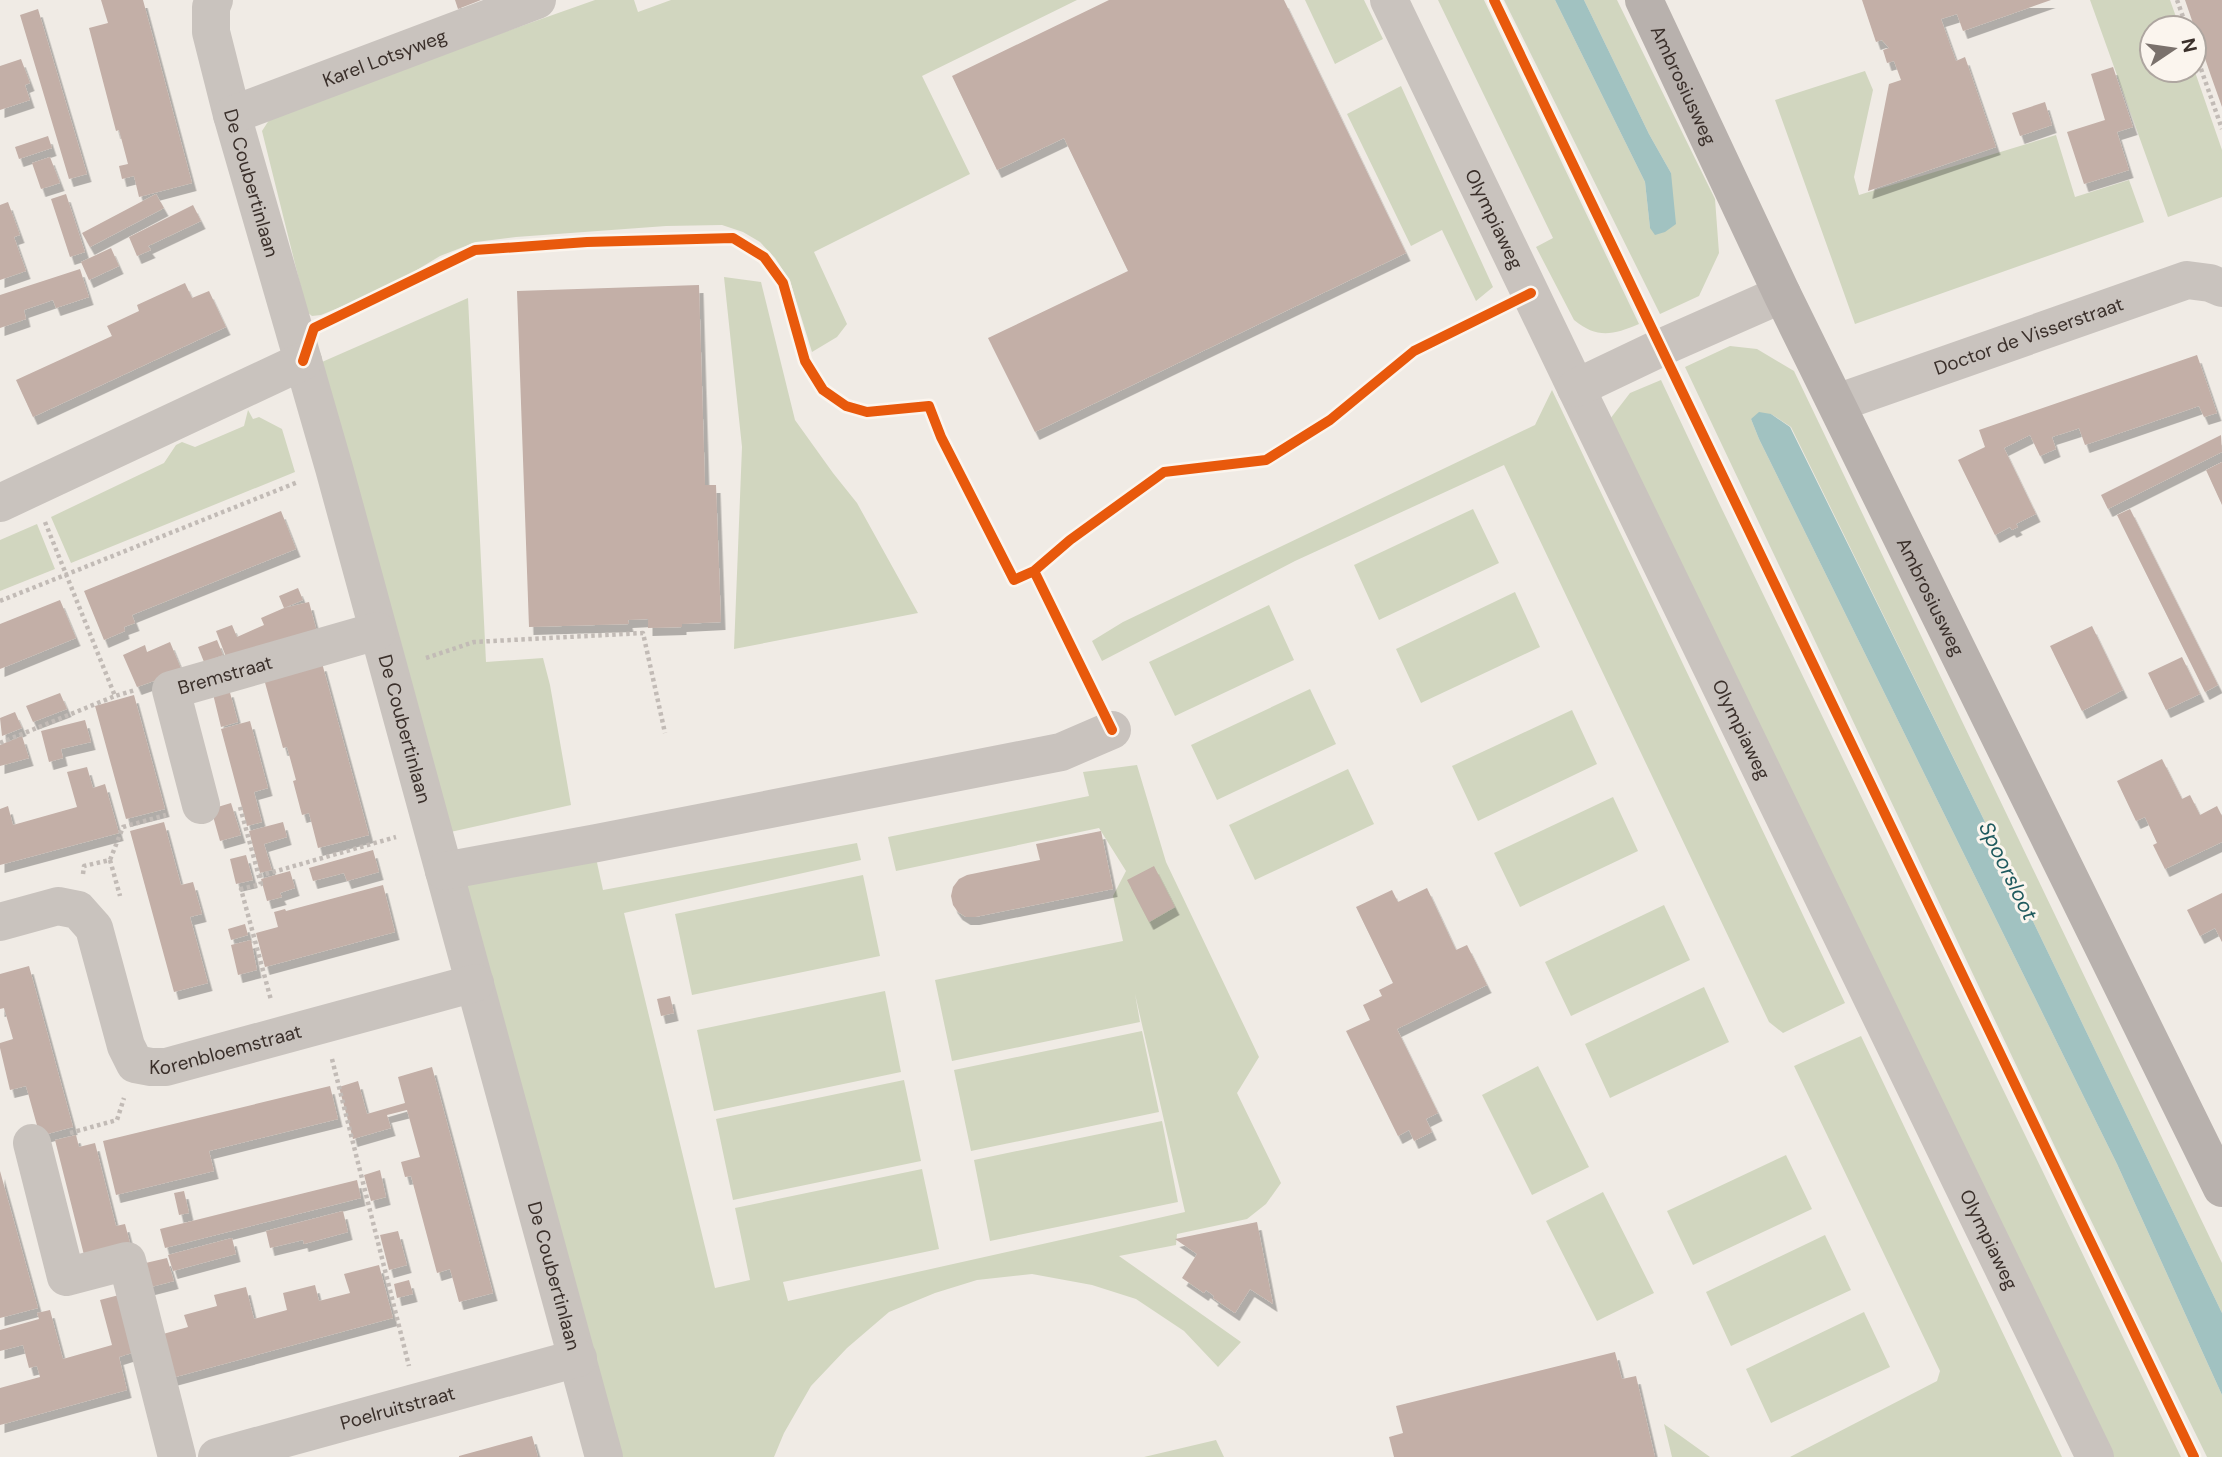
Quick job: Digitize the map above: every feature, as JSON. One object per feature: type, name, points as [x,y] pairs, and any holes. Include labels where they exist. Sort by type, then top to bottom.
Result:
[{"type":"main road","name":"Ambrosiusweg","points":[[1644,0],[1782,294],[2222,1188]]},
{"type":"street","name":"De Coubertinlaan","points":[[214,0],[211,7],[211,32],[232,115],[334,468],[604,1457]]},
{"type":"street","name":"Karel Lotsyweg","points":[[232,115],[537,0]]},
{"type":"street","name":"Olympiaweg","points":[[1390,0],[2095,1457]]},
{"type":"street","name":"Doctor de Visserstraat","points":[[1836,403],[2187,280],[2210,282],[2222,288]]},
{"type":"street","points":[[1576,388],[1782,294]]},
{"type":"street","points":[[9,494],[303,361]]},
{"type":"street","name":"Bremstraat","points":[[171,690],[377,631]]},
{"type":"street","points":[[171,690],[219,800]]},
{"type":"street","points":[[444,871],[611,841],[1061,752],[1112,730]]},
{"type":"street","points":[[0,922],[58,906],[78,910]]},
{"type":"street","name":"Korenbloemstraat","points":[[78,910],[94,928],[126,1046],[135,1064],[151,1067],[166,1067],[475,983]]},
{"type":"street","points":[[32,1143],[66,1277],[127,1261],[177,1457]]},
{"type":"street","name":"Poelruitstraat","points":[[217,1457],[578,1359]]},
{"type":"path","points":[[2206,84],[2222,129]]},
{"type":"path","points":[[0,601],[334,468]]},
{"type":"path","points":[[9,494],[66,575],[115,696]]},
{"type":"path","points":[[388,670],[474,642],[643,633],[665,733]]},
{"type":"path","points":[[78,910],[84,866],[110,860],[123,827],[219,800],[259,876],[261,884],[241,889],[281,1036]]},
{"type":"path","points":[[259,876],[432,827]]},
{"type":"path","points":[[323,1025],[418,1402]]},
{"type":"path","points":[[32,1143],[117,1120],[135,1064]]},
{"type":"green space","points":[[595,0],[634,0],[638,12],[671,0],[1077,0],[922,76],[970,174],[814,252],[847,324],[837,337],[812,352],[790,281],[775,258],[760,242],[743,232],[722,225],[666,226],[476,242],[440,256],[387,288],[321,315],[312,316],[307,312],[262,131],[273,114]]},
{"type":"green space","points":[[1305,0],[1364,0],[1383,39],[1335,64]]},
{"type":"green space","points":[[1438,0],[1484,0],[1639,324],[1613,333],[1598,333],[1574,320],[1536,247],[1553,238]]},
{"type":"green space","points":[[1504,0],[1555,0],[1645,182],[1650,228],[1671,173],[1649,134],[1584,0],[1617,0],[1715,199],[1719,253],[1699,296],[1660,314]]},
{"type":"green space","points":[[2090,0],[2170,0],[2175,14],[2138,14],[2138,84],[2199,84],[2222,150],[2222,197],[2168,217]]},
{"type":"green space","points":[[1865,71],[1873,90],[1854,177],[1859,195],[2056,135],[2075,197],[2129,180],[2144,222],[1855,324],[1775,100]]},
{"type":"green space","points":[[1401,86],[1493,287],[1476,301],[1442,230],[1411,246],[1347,114]]},
{"type":"green space","points":[[724,277],[761,282],[795,420],[857,503],[918,613],[734,649],[742,447]]},
{"type":"green space","points":[[468,298],[486,662],[543,658],[571,805],[446,833],[322,362]]},
{"type":"green space","points":[[1730,346],[1757,349],[1794,371],[2222,1263],[2222,1313],[1791,427],[1771,414],[1751,419],[2117,1164],[2222,1395],[2222,1457],[2207,1457],[2055,1147],[1685,367]]},
{"type":"green space","points":[[1661,380],[2181,1457],[2107,1457],[1610,419],[1630,393]]},
{"type":"green space","points":[[1552,390],[1845,1003],[1783,1033],[1769,1022],[1504,465],[1295,561],[1102,661],[1092,641],[1123,622],[1535,425]]},
{"type":"green space","points":[[248,410],[253,419],[259,417],[282,429],[295,472],[71,563],[51,517],[164,463],[176,445],[182,442],[195,447],[244,426]]},
{"type":"green space","points":[[1473,509],[1499,563],[1379,620],[1354,565]]},
{"type":"green space","points":[[37,524],[55,569],[0,591],[0,540]]},
{"type":"green space","points":[[1515,592],[1540,647],[1421,703],[1396,649]]},
{"type":"green space","points":[[1269,605],[1294,660],[1175,716],[1149,662]]},
{"type":"green space","points":[[1310,689],[1336,744],[1217,800],[1191,745]]},
{"type":"green space","points":[[1572,710],[1597,764],[1478,821],[1452,766]]},
{"type":"green space","points":[[1137,765],[1166,862],[1259,1057],[1237,1093],[1281,1183],[1266,1204],[1247,1219],[1177,1234],[1176,1245],[1119,1256],[1241,1342],[1218,1367],[1184,1331],[1136,1299],[1092,1285],[1032,1274],[977,1280],[935,1293],[889,1312],[847,1348],[811,1386],[784,1433],[774,1457],[616,1457],[457,883],[596,858],[603,890],[857,843],[861,860],[624,913],[715,1288],[750,1280],[735,1208],[922,1169],[939,1249],[783,1282],[788,1301],[1185,1212],[1135,994],[1140,1022],[952,1061],[935,980],[1123,941],[1113,896],[1126,871],[1099,828],[896,871],[888,837],[1089,796],[1083,772]]},
{"type":"green space","points":[[1348,769],[1374,824],[1255,880],[1229,825]]},
{"type":"green space","points":[[1613,797],[1638,851],[1520,907],[1494,853]]},
{"type":"green space","points":[[863,875],[880,956],[692,995],[675,914]]},
{"type":"green space","points":[[1664,905],[1690,960],[1571,1016],[1545,962]]},
{"type":"green space","points":[[1704,987],[1729,1042],[1610,1098],[1585,1044]]},
{"type":"green space","points":[[885,991],[901,1072],[714,1111],[697,1030]]},
{"type":"green space","points":[[1142,1031],[1159,1112],[971,1151],[954,1070]]},
{"type":"green space","points":[[1861,1036],[2062,1457],[1790,1457],[1937,1381],[1940,1371],[1794,1066]]},
{"type":"green space","points":[[1538,1066],[1589,1167],[1532,1195],[1482,1095]]},
{"type":"green space","points":[[904,1080],[921,1161],[733,1200],[716,1119]]},
{"type":"green space","points":[[1162,1121],[1178,1202],[990,1241],[974,1160]]},
{"type":"green space","points":[[1786,1155],[1812,1209],[1693,1265],[1667,1211]]},
{"type":"green space","points":[[1603,1192],[1654,1293],[1597,1321],[1546,1221]]},
{"type":"green space","points":[[1825,1235],[1851,1290],[1731,1346],[1706,1292]]},
{"type":"green space","points":[[1864,1312],[1890,1367],[1771,1423],[1746,1369]]},
{"type":"green space","points":[[1664,1424],[1710,1457],[1672,1457]]},
{"type":"green space","points":[[1216,1440],[1224,1457],[1144,1457]]},
{"type":"water","points":[[1555,0],[1584,0],[1649,134],[1671,173],[1676,224],[1665,232],[1655,235],[1650,228],[1645,182]]},
{"type":"water","name":"Spoorsloot","points":[[1759,412],[1771,414],[1790,427],[1988,828],[2222,1313],[2222,1395],[2117,1164],[1759,439],[1751,419]]},
{"type":"building","points":[[101,0],[143,0],[192,183],[139,197],[134,176],[122,179],[119,166],[128,164],[119,130],[116,131],[89,28],[108,23]]},
{"type":"building","points":[[455,0],[481,0],[458,9]]},
{"type":"building","points":[[1109,0],[1284,0],[1406,253],[1035,432],[988,338],[1128,271],[1064,138],[997,170],[952,76]]},
{"type":"building","points":[[1862,0],[2051,0],[1963,31],[1957,14],[1941,19],[1956,61],[1965,57],[1996,147],[1868,191],[1889,84],[1901,80],[1894,61],[1887,63],[1883,50],[1889,48],[1882,40],[1876,42]]},
{"type":"building","points":[[2185,0],[2222,0],[2222,107],[2208,67],[2208,14],[2190,14]]},
{"type":"building","points":[[38,9],[87,174],[69,179],[20,15]]},
{"type":"building","points":[[21,59],[30,83],[25,85],[30,100],[0,110],[0,66]]},
{"type":"building","points":[[2113,67],[2133,127],[2117,132],[2129,170],[2084,184],[2067,132],[2105,120],[2091,74]]},
{"type":"building","points":[[2045,102],[2052,125],[2020,136],[2012,113]]},
{"type":"building","points":[[48,136],[52,148],[19,159],[15,147]]},
{"type":"building","points":[[50,157],[60,183],[41,189],[32,163]]},
{"type":"building","points":[[66,194],[85,252],[70,257],[51,199]]},
{"type":"building","points":[[156,194],[164,208],[90,247],[82,233]]},
{"type":"building","points":[[8,202],[20,235],[14,237],[26,271],[0,280],[0,205]]},
{"type":"building","points":[[193,205],[201,221],[148,246],[151,250],[137,256],[129,237]]},
{"type":"building","points":[[111,248],[119,266],[89,280],[81,262]]},
{"type":"building","points":[[80,269],[89,297],[56,308],[53,300],[24,310],[26,319],[0,328],[0,295]]},
{"type":"building","points":[[185,283],[192,298],[209,291],[226,327],[33,417],[16,380],[112,336],[107,326],[139,311],[137,305]]},
{"type":"building","points":[[699,285],[705,485],[716,485],[721,622],[648,628],[648,619],[628,620],[629,624],[529,627],[517,291]]},
{"type":"building","points":[[2197,355],[2217,413],[2204,417],[2199,406],[2085,445],[2079,428],[2052,437],[2056,449],[2040,456],[2030,435],[2004,448],[2036,514],[2016,524],[2018,527],[2012,530],[2010,527],[1995,535],[1958,460],[1985,447],[1979,430]]},
{"type":"building","points":[[2221,435],[2222,452],[2108,509],[2101,495]]},
{"type":"building","points":[[2222,462],[2222,505],[2206,470]]},
{"type":"building","points":[[2130,509],[2218,685],[2205,692],[2117,515]]},
{"type":"building","points":[[281,511],[296,549],[132,615],[135,623],[124,627],[125,631],[104,640],[84,591]]},
{"type":"building","points":[[298,588],[303,600],[284,608],[279,596]]},
{"type":"building","points":[[60,600],[76,638],[0,669],[0,624]]},
{"type":"building","points":[[309,602],[317,632],[228,662],[216,631],[232,625],[237,637],[264,625],[261,618],[284,608]]},
{"type":"building","points":[[2092,626],[2123,690],[2082,711],[2050,646]]},
{"type":"building","points":[[217,640],[223,655],[204,662],[198,647]]},
{"type":"building","points":[[170,642],[182,671],[137,687],[123,655],[145,645],[147,652]]},
{"type":"building","points":[[2182,657],[2200,694],[2166,710],[2148,673]]},
{"type":"building","points":[[322,663],[369,835],[318,848],[309,813],[302,815],[287,747],[283,748],[264,679]]},
{"type":"building","points":[[229,689],[238,722],[221,727],[213,694]]},
{"type":"building","points":[[60,693],[67,709],[33,722],[26,706]]},
{"type":"building","points":[[134,695],[165,809],[126,819],[95,706]]},
{"type":"building","points":[[15,712],[22,728],[2,736],[0,718]]},
{"type":"building","points":[[85,720],[91,742],[61,749],[63,758],[49,762],[41,731]]},
{"type":"building","points":[[250,721],[268,788],[254,792],[262,822],[247,826],[221,729]]},
{"type":"building","points":[[22,736],[29,758],[0,766],[0,745]]},
{"type":"building","points":[[2162,759],[2182,799],[2190,795],[2200,815],[2217,806],[2222,816],[2222,842],[2165,869],[2153,845],[2157,843],[2145,817],[2136,821],[2117,781]]},
{"type":"building","points":[[87,767],[93,788],[105,784],[119,833],[0,865],[0,809],[8,806],[13,825],[77,807],[67,772]]},
{"type":"building","points":[[231,803],[241,835],[220,841],[211,809]]},
{"type":"building","points":[[164,822],[181,885],[193,882],[202,914],[190,917],[208,983],[174,992],[130,831]]},
{"type":"building","points":[[283,822],[287,837],[264,844],[272,870],[260,873],[249,831]]},
{"type":"building","points":[[1101,831],[1113,889],[975,917],[966,917],[953,905],[953,887],[959,879],[967,875],[1040,860],[1036,844]]},
{"type":"building","points":[[373,850],[379,872],[347,881],[344,873],[313,881],[309,868]]},
{"type":"building","points":[[246,855],[253,880],[236,884],[230,859]]},
{"type":"building","points":[[1154,866],[1175,907],[1149,922],[1127,880]]},
{"type":"building","points":[[290,871],[295,888],[280,893],[282,897],[267,901],[261,879]]},
{"type":"building","points":[[383,885],[395,932],[265,967],[256,933],[278,927],[274,912]]},
{"type":"building","points":[[1427,888],[1456,950],[1467,945],[1487,985],[1397,1029],[1438,1113],[1426,1119],[1432,1132],[1414,1141],[1409,1130],[1398,1136],[1346,1031],[1370,1020],[1363,1005],[1382,996],[1379,990],[1393,983],[1356,907],[1392,890],[1398,902]]},
{"type":"building","points":[[2222,893],[2222,942],[2215,928],[2200,936],[2187,910]]},
{"type":"building","points":[[245,924],[248,935],[231,940],[228,929]]},
{"type":"building","points":[[251,940],[257,970],[238,975],[231,945]]},
{"type":"building","points":[[29,966],[73,1127],[40,1136],[26,1086],[10,1090],[0,1048],[0,1043],[13,1039],[4,1008],[0,1009],[0,974]]},
{"type":"building","points":[[670,996],[674,1013],[661,1016],[657,999]]},
{"type":"building","points":[[432,1067],[493,1293],[459,1302],[450,1269],[437,1273],[411,1176],[405,1177],[401,1162],[420,1157],[407,1110],[387,1115],[391,1128],[353,1139],[339,1087],[358,1081],[367,1114],[405,1103],[398,1077]]},
{"type":"building","points":[[330,1086],[338,1119],[209,1151],[214,1171],[116,1195],[103,1141]]},
{"type":"building","points":[[76,1135],[79,1147],[95,1143],[116,1226],[125,1224],[130,1243],[84,1255],[55,1140]]},
{"type":"building","points":[[380,1170],[386,1197],[371,1201],[364,1175]]},
{"type":"building","points":[[0,1171],[38,1308],[0,1318]]},
{"type":"building","points":[[357,1180],[361,1198],[165,1248],[160,1229]]},
{"type":"building","points":[[184,1191],[189,1213],[179,1215],[174,1193]]},
{"type":"building","points":[[343,1211],[348,1232],[304,1244],[303,1240],[270,1248],[266,1231]]},
{"type":"building","points":[[1257,1222],[1273,1304],[1250,1289],[1235,1313],[1206,1290],[1204,1293],[1182,1278],[1197,1254],[1175,1239]]},
{"type":"building","points":[[398,1231],[407,1265],[389,1270],[380,1235]]},
{"type":"building","points":[[232,1238],[236,1254],[173,1271],[168,1255]]},
{"type":"building","points":[[167,1258],[174,1281],[143,1289],[137,1265]]},
{"type":"building","points":[[379,1265],[393,1318],[168,1379],[156,1336],[188,1327],[184,1315],[217,1306],[214,1295],[246,1287],[254,1319],[287,1310],[283,1293],[315,1285],[319,1301],[350,1293],[344,1274]]},
{"type":"building","points":[[409,1280],[413,1294],[397,1298],[394,1284]]},
{"type":"building","points":[[119,1295],[135,1352],[119,1357],[127,1390],[0,1425],[0,1388],[40,1377],[37,1366],[29,1368],[23,1345],[0,1351],[0,1330],[39,1319],[37,1313],[50,1310],[63,1359],[112,1345],[100,1300]]},
{"type":"building","points":[[1615,1352],[1622,1379],[1636,1376],[1655,1457],[1394,1457],[1389,1437],[1403,1433],[1396,1406]]},
{"type":"building","points":[[532,1436],[538,1457],[459,1457],[459,1456]]},
{"type":"cycle path","points":[[1494,0],[2194,1457]]},
{"type":"cycle path","points":[[303,361],[314,328],[475,250],[587,242],[733,238],[764,257],[783,283],[805,361],[823,390],[846,406],[867,412],[929,406],[941,437],[1014,580],[1034,571]]},
{"type":"cycle path","points":[[1112,730],[1034,571],[1070,540],[1164,472],[1266,460],[1330,420],[1414,351],[1531,293]]}]
